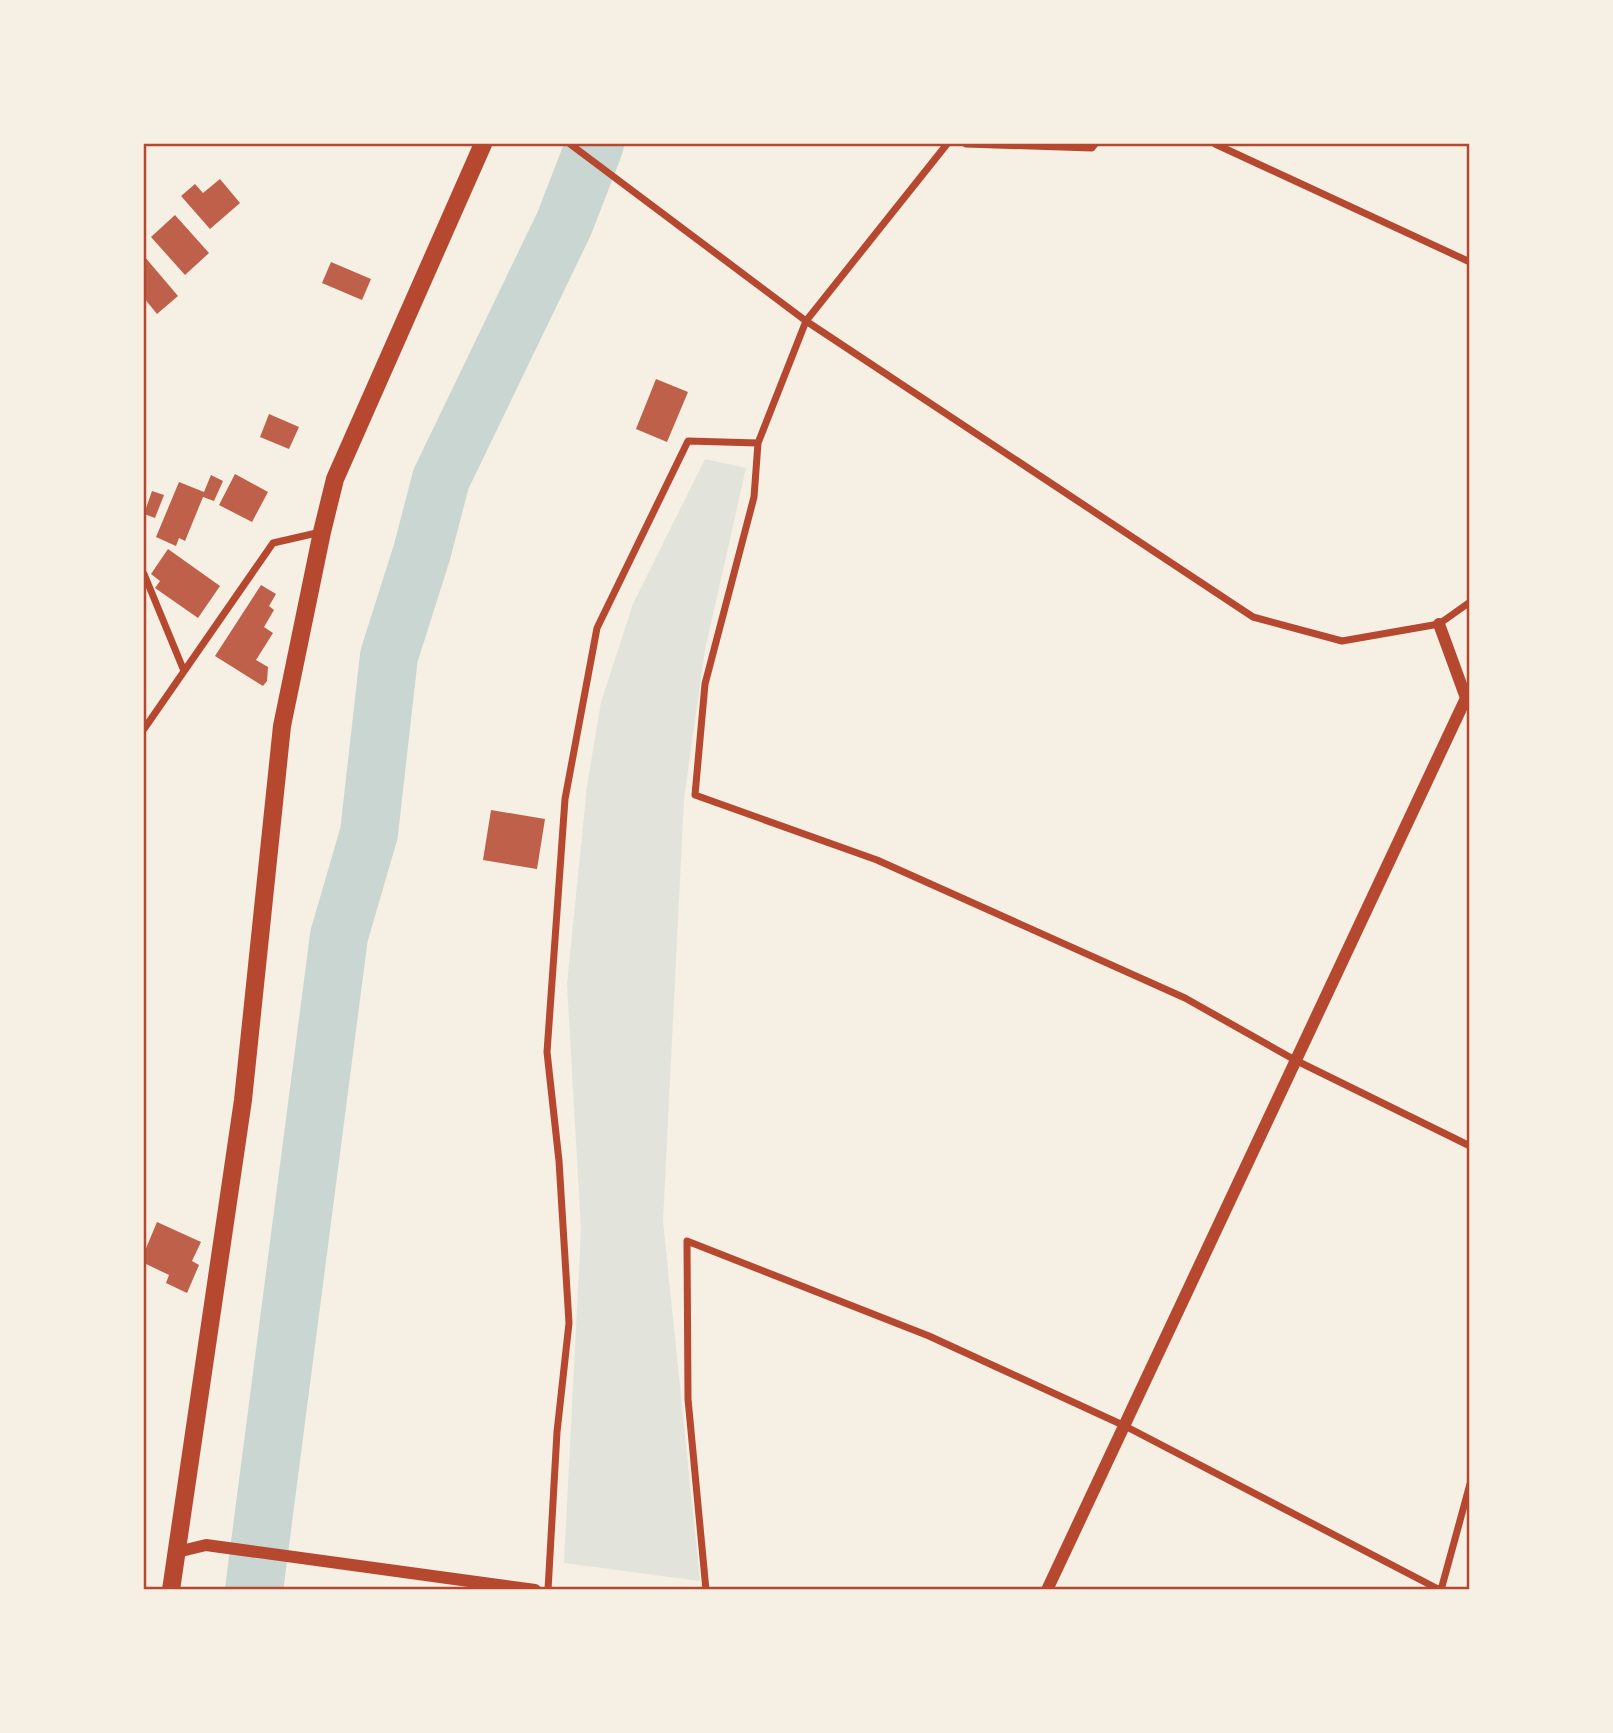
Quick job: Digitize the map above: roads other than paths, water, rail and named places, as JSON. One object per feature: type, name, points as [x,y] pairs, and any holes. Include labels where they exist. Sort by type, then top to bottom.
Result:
[{"type":"main road","points":[[171,1590],[243,1100],[282,726],[322,532],[335,479],[482,144]]},
{"type":"street","points":[[569,144],[806,321],[1253,617],[1342,641],[1439,624],[1469,602]]},
{"type":"street","points":[[947,144],[806,321],[758,443],[754,497],[705,684],[695,794],[877,860],[1185,998],[1295,1060],[1469,1146]]},
{"type":"street","points":[[966,144],[1092,148],[1095,144]]},
{"type":"street","points":[[1215,144],[1469,262]]},
{"type":"street","points":[[548,1590],[557,1432],[569,1323],[559,1161],[547,1052],[565,799],[571,764],[597,628],[688,441],[758,443]]},
{"type":"street","points":[[144,729],[273,543],[322,532]]},
{"type":"street","points":[[144,573],[184,671]]},
{"type":"street","points":[[1046,1590],[1466,698],[1439,624]]},
{"type":"street","points":[[706,1590],[688,1399],[687,1241],[929,1336],[1125,1426],[1440,1590],[1469,1484]]},
{"type":"street","points":[[177,1552],[206,1545],[534,1590]]},
{"type":"waterway","points":[[254,1590],[339,936],[369,833],[389,656],[422,552],[441,479],[564,224],[595,144]]}]
